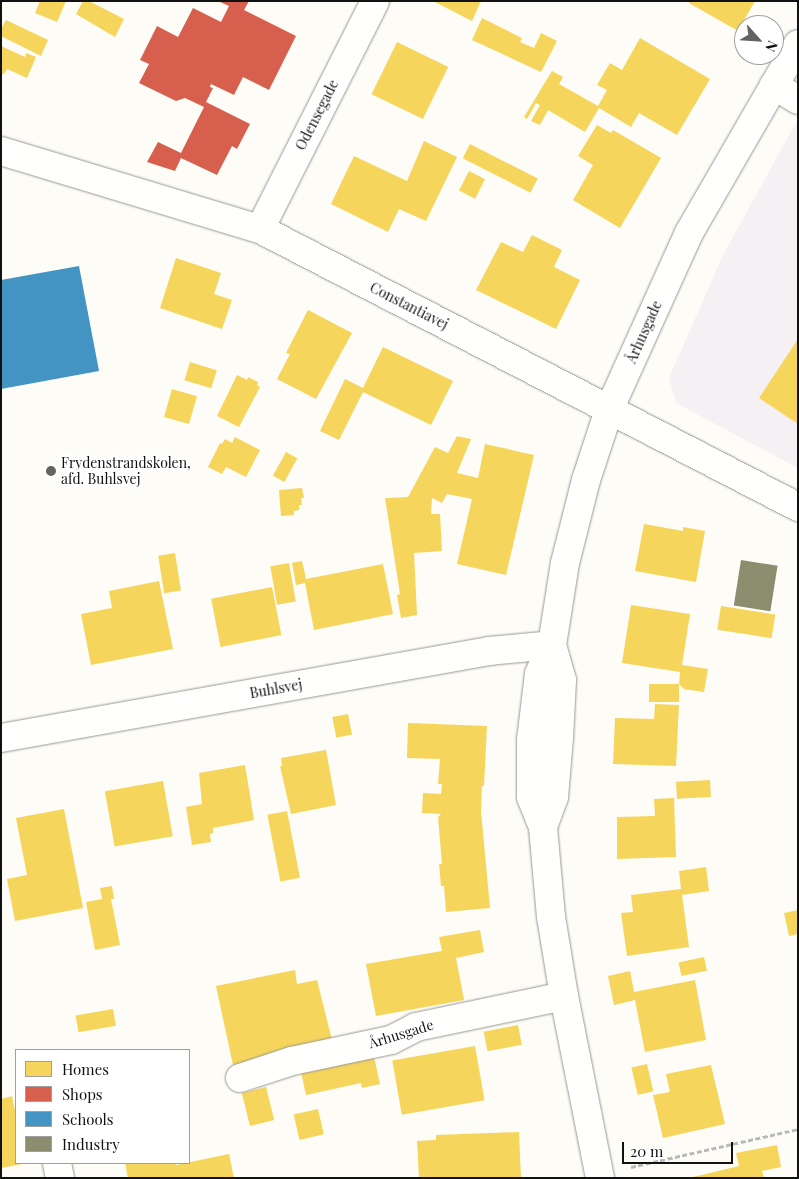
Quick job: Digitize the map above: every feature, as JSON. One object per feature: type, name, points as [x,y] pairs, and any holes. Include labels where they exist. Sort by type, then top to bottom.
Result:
[{"type":"street","name":"Odensegade","points":[[260,229],[375,1]]},
{"type":"street","name":"Århusgade","points":[[600,1176],[564,996],[551,917],[543,826],[554,797],[559,738],[562,680],[552,645],[565,562],[586,480],[609,410],[689,233],[798,44]]},
{"type":"street","points":[[774,85],[798,100]]},
{"type":"street","name":"Constantiavej","points":[[1,151],[260,229],[798,507]]},
{"type":"street","name":"Buhlsvej","points":[[1,738],[489,651],[552,645]]},
{"type":"street","name":"Århusgade","points":[[240,1078],[292,1061],[391,1040],[416,1027],[564,996]]},
{"type":"street","points":[[57,1164],[60,1178]]},
{"type":"path","points":[[600,1176],[798,1129]]},
{"type":"shaded area","points":[[798,119],[798,468],[676,403],[669,378],[723,255]]},
{"type":"building: Homes","points":[[40,1],[66,1],[57,22],[35,13]]},
{"type":"building: Homes","points":[[83,1],[89,1],[124,19],[115,37],[76,14]]},
{"type":"building: Homes","points":[[433,1],[481,1],[472,21]]},
{"type":"building: Homes","points":[[690,1],[755,1],[747,15],[734,15],[734,29],[689,3]]},
{"type":"building: Homes","points":[[482,18],[522,38],[520,42],[534,48],[541,33],[557,41],[541,72],[472,40]]},
{"type":"building: Homes","points":[[6,20],[48,40],[41,56],[1,36],[1,29]]},
{"type":"building: Homes","points":[[640,38],[710,79],[677,135],[639,113],[631,127],[599,108],[585,132],[548,110],[540,125],[531,121],[540,105],[536,103],[527,119],[524,117],[552,71],[563,77],[559,84],[598,106],[607,90],[597,85],[610,63],[622,70]]},
{"type":"building: Homes","points":[[397,42],[448,67],[423,119],[372,94]]},
{"type":"building: Homes","points":[[1,46],[25,57],[26,53],[36,57],[27,78],[7,69],[4,74],[1,73]]},
{"type":"building: Homes","points":[[597,125],[611,133],[613,130],[661,158],[620,228],[573,200],[593,165],[578,156]]},
{"type":"building: Homes","points":[[424,141],[457,157],[426,221],[399,209],[388,232],[331,204],[354,156],[407,181]]},
{"type":"building: Homes","points":[[470,144],[538,179],[530,193],[463,158]]},
{"type":"building: Homes","points":[[469,171],[485,179],[475,199],[459,191]]},
{"type":"building: Homes","points":[[532,235],[562,250],[554,267],[580,280],[556,329],[476,290],[501,242],[523,252]]},
{"type":"building: Homes","points":[[176,258],[221,273],[214,294],[232,300],[222,329],[160,308]]},
{"type":"building: Homes","points":[[308,310],[352,333],[316,399],[277,379],[290,354],[286,353]]},
{"type":"building: Homes","points":[[798,339],[798,424],[759,398]]},
{"type":"building: Homes","points":[[383,347],[453,381],[431,425],[363,392],[339,440],[320,431],[345,379],[363,388]]},
{"type":"building: Homes","points":[[190,362],[217,370],[211,388],[184,380]]},
{"type":"building: Homes","points":[[237,375],[247,380],[248,377],[258,382],[257,385],[260,387],[239,427],[217,416]]},
{"type":"building: Homes","points":[[172,389],[197,396],[189,424],[164,417]]},
{"type":"building: Homes","points":[[457,436],[471,439],[457,473],[478,478],[485,444],[534,455],[506,575],[457,564],[472,499],[447,494],[442,503],[432,498],[431,514],[440,514],[442,551],[414,553],[417,615],[401,618],[397,595],[400,594],[385,498],[408,497],[435,447],[448,453]]},
{"type":"building: Homes","points":[[235,437],[260,450],[246,477],[226,467],[222,474],[208,467],[220,443],[222,444],[225,439],[232,443]]},
{"type":"building: Homes","points":[[286,452],[297,458],[284,482],[273,476]]},
{"type":"building: Homes","points":[[302,488],[304,498],[301,498],[302,505],[299,505],[299,510],[294,511],[294,515],[281,516],[279,490]]},
{"type":"building: Homes","points":[[644,524],[683,531],[683,527],[705,531],[696,582],[635,571]]},
{"type":"building: Homes","points":[[175,553],[181,591],[164,593],[158,556]]},
{"type":"building: Homes","points":[[302,561],[306,579],[383,564],[393,614],[314,630],[305,583],[296,585],[292,563]]},
{"type":"building: Homes","points":[[289,563],[296,601],[277,605],[270,566]]},
{"type":"building: Homes","points":[[159,581],[173,649],[91,665],[81,614],[112,608],[109,591]]},
{"type":"building: Homes","points":[[272,587],[281,635],[220,647],[211,599]]},
{"type":"building: Homes","points":[[631,605],[690,614],[682,665],[708,669],[704,692],[684,689],[679,684],[680,672],[622,663]]},
{"type":"building: Homes","points":[[721,606],[775,615],[772,638],[717,630]]},
{"type":"building: Homes","points":[[649,684],[679,684],[679,702],[649,702]]},
{"type":"building: Homes","points":[[655,704],[679,705],[676,766],[613,764],[615,718],[654,719]]},
{"type":"building: Homes","points":[[348,714],[352,735],[336,738],[332,717]]},
{"type":"building: Homes","points":[[408,723],[487,726],[481,811],[490,908],[446,912],[444,886],[441,886],[439,864],[442,864],[438,817],[441,814],[422,813],[423,793],[441,794],[442,784],[438,784],[440,759],[407,758]]},
{"type":"building: Homes","points":[[326,750],[336,805],[291,814],[280,766],[282,766],[281,758]]},
{"type":"building: Homes","points":[[245,765],[254,820],[213,828],[213,833],[210,834],[211,842],[192,845],[186,807],[202,804],[199,773]]},
{"type":"building: Homes","points":[[710,780],[711,797],[677,799],[676,782]]},
{"type":"building: Homes","points":[[163,781],[173,836],[115,846],[105,791]]},
{"type":"building: Homes","points":[[674,798],[676,857],[617,859],[617,817],[655,816],[654,799]]},
{"type":"building: Homes","points":[[64,809],[83,908],[15,921],[7,879],[27,875],[16,818]]},
{"type":"building: Homes","points":[[287,811],[300,878],[280,882],[267,815]]},
{"type":"building: Homes","points":[[706,867],[709,891],[682,895],[689,947],[627,956],[621,913],[633,912],[631,895],[681,889],[679,871]]},
{"type":"building: Homes","points":[[112,886],[114,899],[111,899],[120,945],[95,950],[86,902],[102,899],[100,888]]},
{"type":"building: Homes","points":[[798,910],[798,934],[789,936],[784,913]]},
{"type":"building: Homes","points":[[480,930],[484,952],[456,958],[464,1000],[376,1016],[366,964],[442,951],[439,937]]},
{"type":"building: Homes","points":[[704,957],[707,971],[681,976],[679,962]]},
{"type":"building: Homes","points":[[295,970],[297,984],[317,980],[333,1044],[233,1065],[216,986]]},
{"type":"building: Homes","points":[[630,971],[634,992],[695,980],[706,1040],[645,1052],[635,1000],[614,1005],[608,976]]},
{"type":"building: Homes","points":[[113,1009],[116,1026],[79,1032],[76,1016]]},
{"type":"building: Homes","points":[[518,1025],[522,1045],[487,1051],[484,1032]]},
{"type":"building: Homes","points":[[475,1046],[485,1100],[402,1115],[392,1061]]},
{"type":"building: Homes","points":[[374,1057],[380,1084],[362,1088],[361,1083],[306,1095],[301,1072]]},
{"type":"building: Homes","points":[[647,1064],[653,1091],[638,1095],[631,1068]]},
{"type":"building: Homes","points":[[711,1065],[725,1124],[663,1138],[653,1095],[670,1092],[666,1074]]},
{"type":"building: Homes","points":[[266,1087],[274,1120],[250,1126],[242,1093]]},
{"type":"building: Homes","points":[[12,1096],[15,1110],[15,1164],[22,1164],[1,1168],[1,1099]]},
{"type":"building: Homes","points":[[318,1109],[324,1134],[299,1140],[294,1115]]},
{"type":"building: Homes","points":[[519,1132],[521,1178],[419,1178],[417,1141],[436,1140],[436,1135]]},
{"type":"building: Homes","points":[[777,1145],[781,1167],[762,1171],[764,1178],[689,1178],[739,1166],[736,1153]]},
{"type":"building: Homes","points":[[229,1154],[234,1178],[128,1178],[125,1164],[176,1165],[190,1164],[190,1162]]},
{"type":"building: Shops","points":[[218,1],[249,1],[244,10],[296,36],[269,90],[243,77],[234,95],[211,84],[210,87],[213,88],[206,102],[250,124],[237,149],[232,146],[217,175],[181,158],[175,171],[147,162],[158,142],[181,153],[204,107],[185,98],[176,101],[139,83],[149,64],[140,60],[157,26],[178,37],[193,8],[221,22],[229,6]]},
{"type":"building: Schools","points":[[79,266],[99,371],[1,389],[1,280]]},
{"type":"building: Industry","points":[[741,560],[778,566],[770,611],[734,605]]},
{"type":"place","name":"Frydenstrandskolen, afd. Buhlsvej","points":[[51,471]]}]
